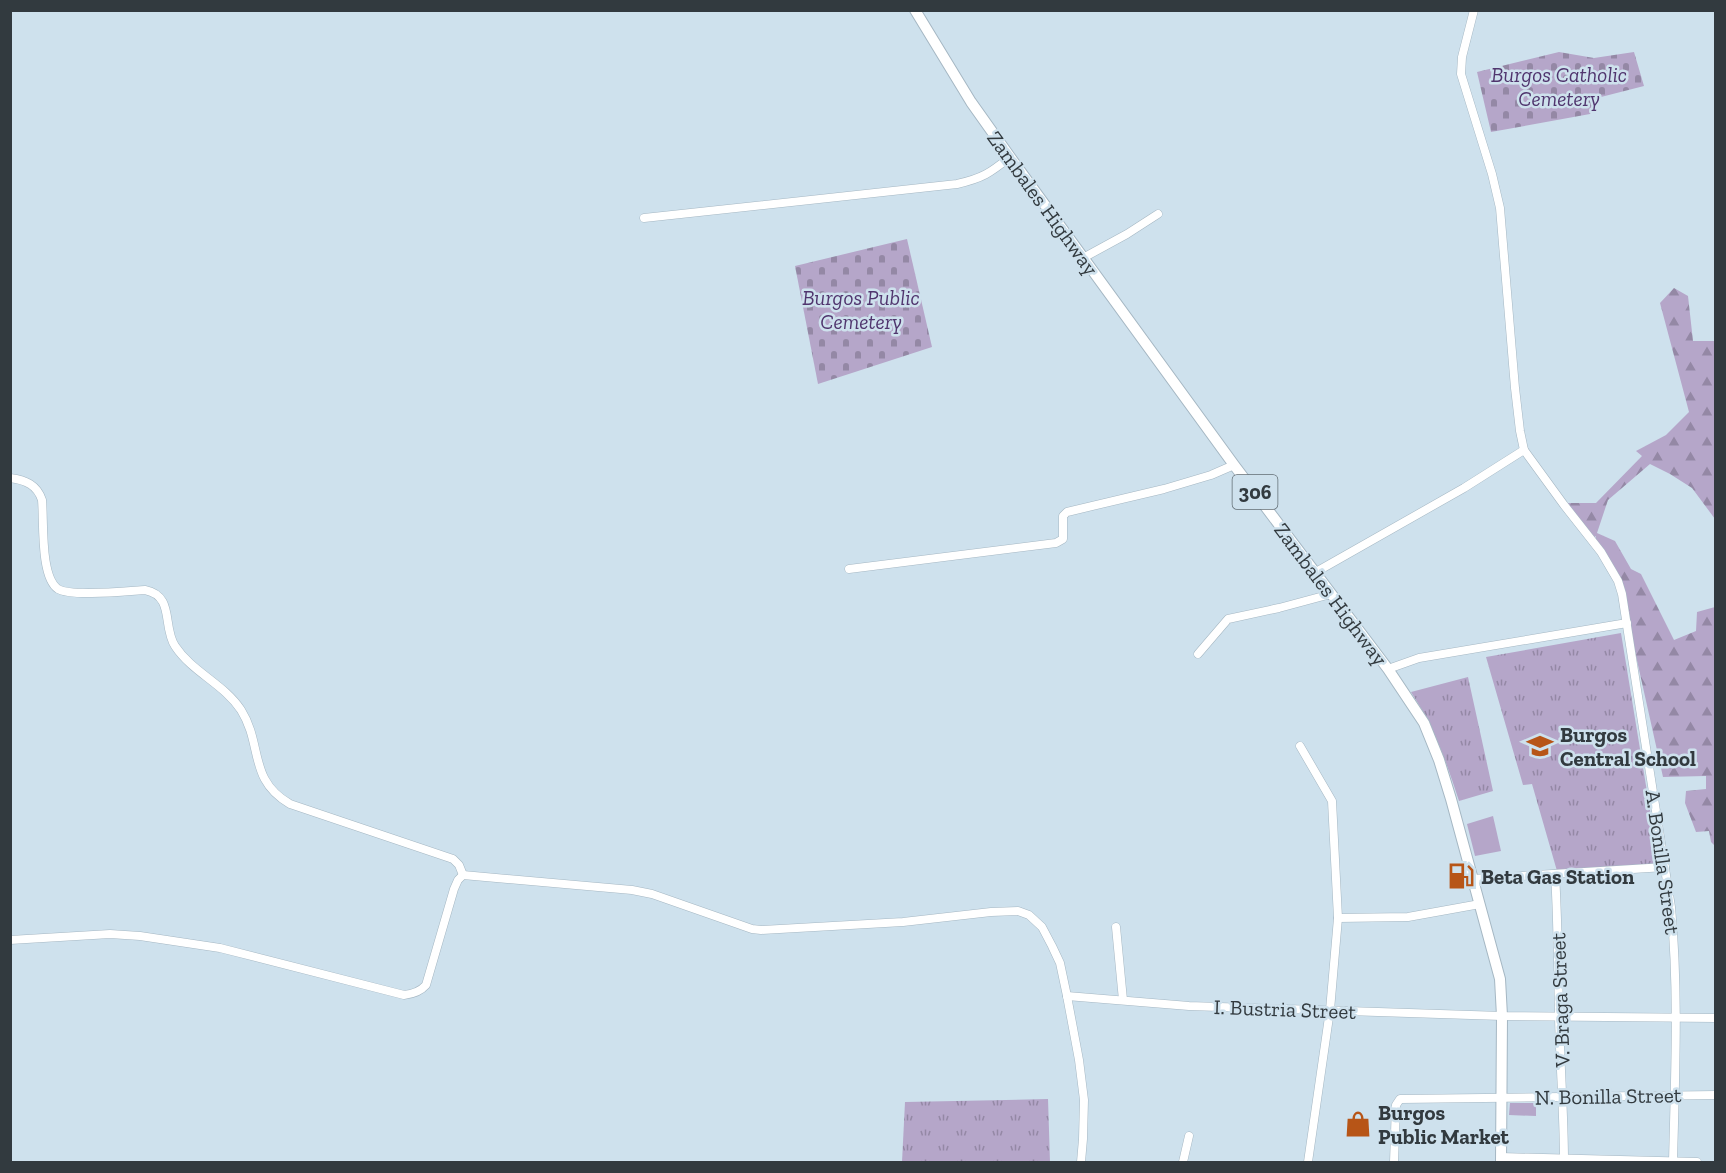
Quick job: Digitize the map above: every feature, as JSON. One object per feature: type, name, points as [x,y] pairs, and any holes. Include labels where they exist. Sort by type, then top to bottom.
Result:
[{"type":"main road","name":"Zambales Highway","points":[[915,10],[971,102],[1010,157],[1234,465],[1388,669],[1424,723],[1451,799],[1500,979],[1501,1160]]},
{"type":"street","points":[[1316,572],[1464,488],[1524,450],[1516,399],[1500,208],[1492,174],[1461,74],[1462,57],[1474,10]]},
{"type":"street","points":[[644,218],[957,184],[975,180],[990,173],[1010,157]]},
{"type":"street","points":[[1083,258],[1158,214]]},
{"type":"street","name":"A. Bonilla Street","points":[[1524,450],[1613,569],[1622,594],[1665,867],[1675,947],[1673,1162]]},
{"type":"street","points":[[849,569],[1056,543],[1063,539],[1063,516],[1067,512],[1164,489],[1234,465]]},
{"type":"street","points":[[10,478],[29,483],[40,493],[45,556],[50,579],[60,590],[76,593],[145,590],[155,592],[160,596],[164,602],[169,632],[176,648],[222,688],[242,711],[251,733],[263,777],[274,794],[290,804],[453,859],[459,865],[463,875]]},
{"type":"street","points":[[1198,654],[1228,619],[1331,594]]},
{"type":"street","points":[[1388,669],[1419,658],[1627,624]]},
{"type":"street","points":[[1300,746],[1332,801],[1338,918],[1330,1010],[1308,1162]]},
{"type":"street","points":[[1473,879],[1665,867]]},
{"type":"street","name":"V. Braga Street","points":[[1555,874],[1564,1161]]},
{"type":"street","points":[[10,940],[110,934],[140,936],[220,948],[404,995],[412,994],[420,991],[426,985],[454,889],[463,875]]},
{"type":"street","points":[[463,875],[632,890],[652,894],[752,929],[761,930],[903,922],[991,912],[1018,911],[1029,915],[1042,927],[1060,963],[1067,996],[1084,1100],[1081,1162]]},
{"type":"street","points":[[1338,918],[1408,917],[1480,904]]},
{"type":"street","points":[[1116,927],[1124,1000]]},
{"type":"street","name":"I. Bustria Street","points":[[1067,996],[1190,1006],[1502,1016],[1716,1018]]},
{"type":"street","name":"N. Bonilla Street","points":[[1394,1162],[1396,1105],[1404,1098],[1716,1095]]},
{"type":"street","points":[[1183,1162],[1189,1136]]},
{"type":"street","points":[[1501,1160],[1698,1162]]},
{"type":"green space","name":"Burgos Catholic Cemetery","points":[[1559,52],[1594,58],[1634,52],[1644,86],[1601,97],[1590,114],[1491,132],[1477,72]]},
{"type":"green space","name":"Burgos Public Cemetery","points":[[907,239],[932,347],[818,384],[795,266]]},
{"type":"green space","points":[[1674,288],[1688,296],[1693,341],[1715,341],[1715,519],[1692,488],[1650,464],[1608,500],[1597,533],[1615,541],[1631,569],[1641,574],[1674,640],[1696,631],[1697,612],[1715,607],[1715,846],[1711,842],[1709,831],[1696,832],[1685,803],[1686,791],[1706,789],[1706,776],[1663,777],[1617,571],[1595,540],[1596,536],[1593,538],[1565,503],[1596,503],[1642,456],[1636,451],[1666,435],[1689,412],[1660,303]]},
{"type":"green space","name":"Burgos Central School","points":[[1621,633],[1659,865],[1557,871],[1532,784],[1523,785],[1486,657]]},
{"type":"green space","points":[[1468,677],[1493,791],[1459,801],[1439,745],[1411,692]]},
{"type":"green space","points":[[1493,816],[1501,851],[1475,856],[1467,824]]},
{"type":"green space","points":[[1048,1099],[1050,1162],[902,1162],[905,1102]]},
{"type":"green space","points":[[1510,1103],[1536,1103],[1536,1116],[1509,1115]]},
{"type":"place","name":"Burgos Central School","points":[[1540,746]]},
{"type":"place","name":"Beta Gas Station","points":[[1461,876]]},
{"type":"place","name":"Burgos Public Market","points":[[1358,1124]]}]
